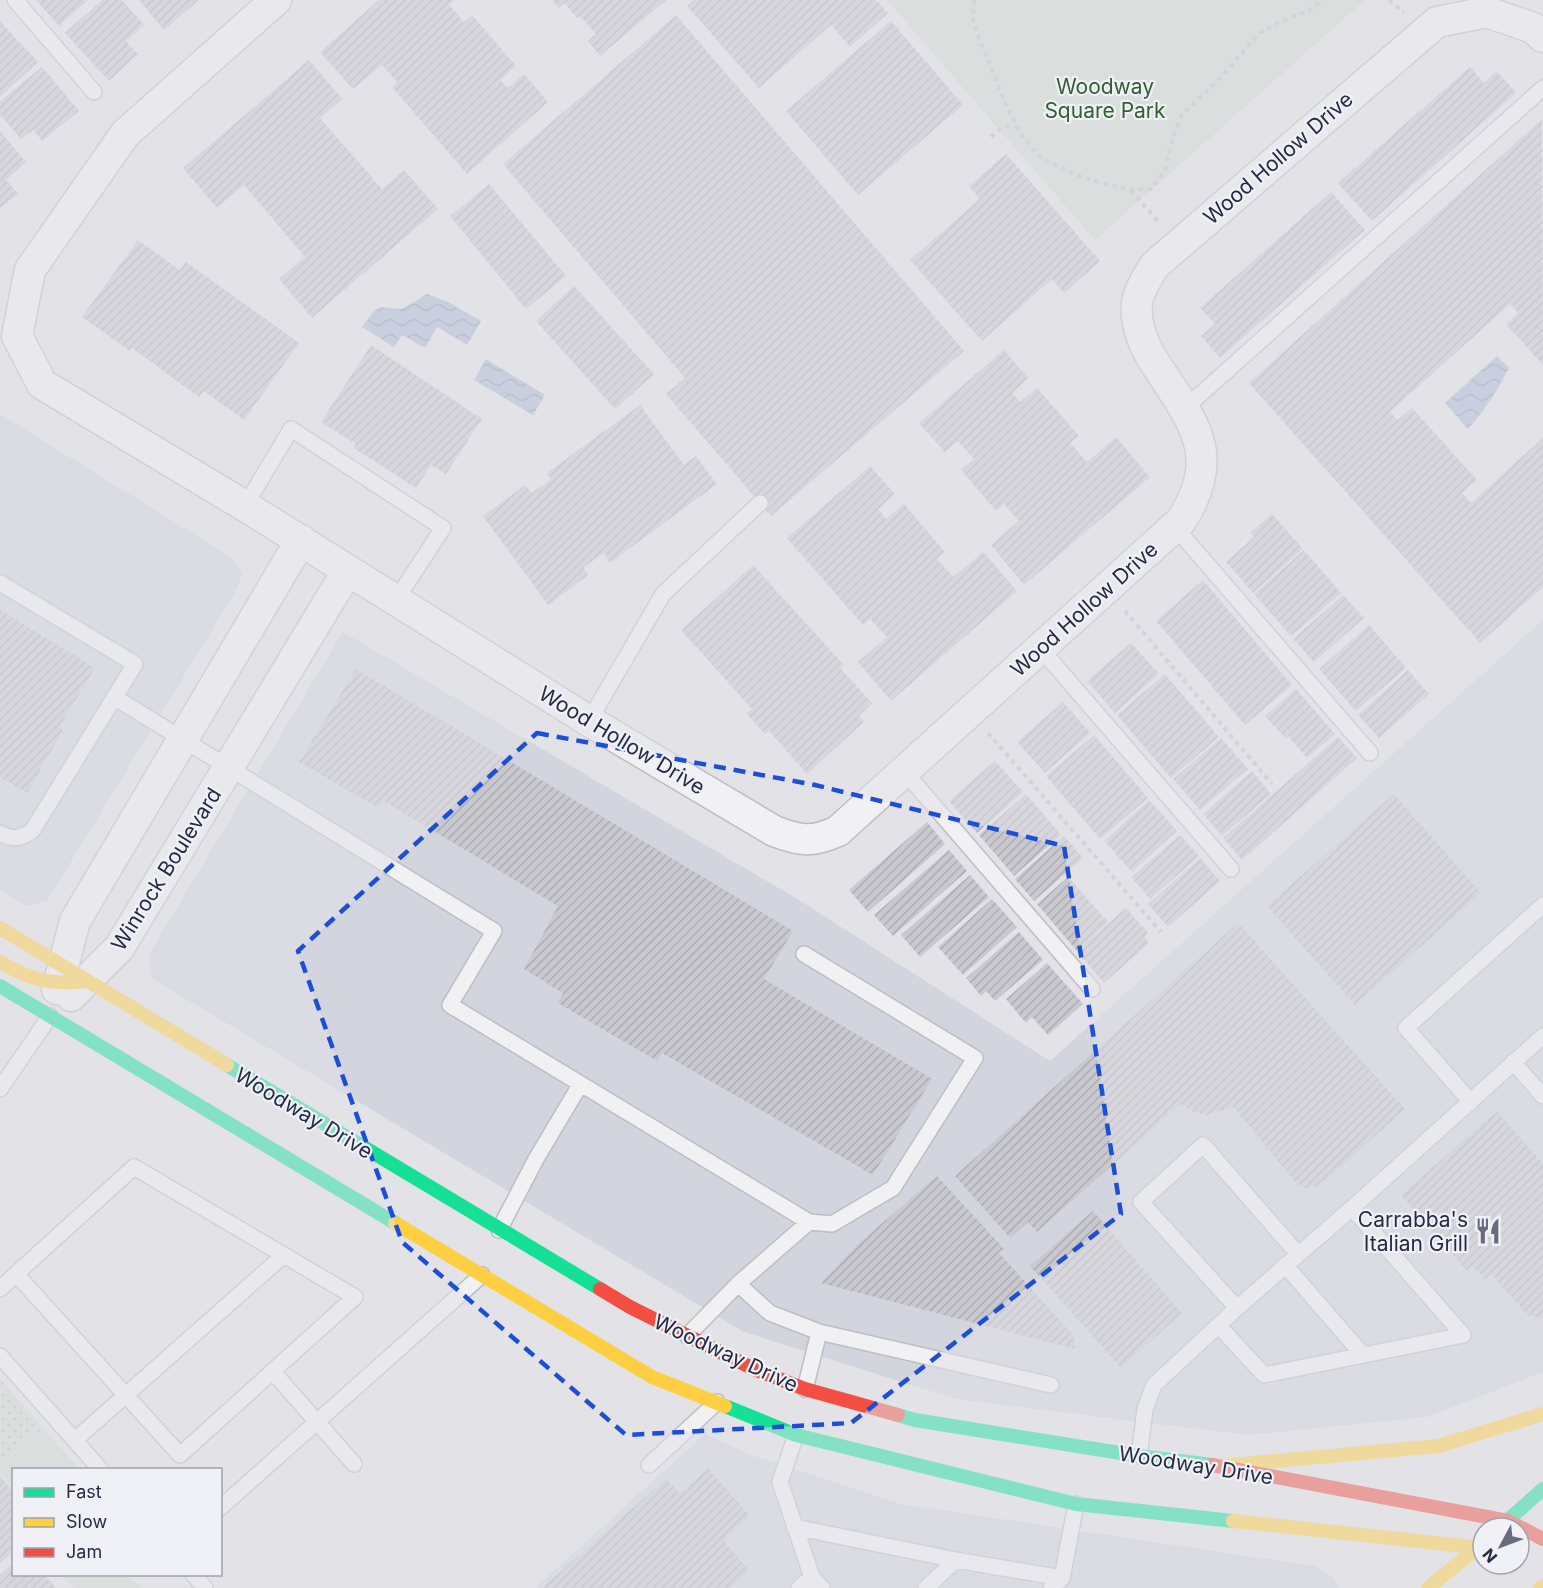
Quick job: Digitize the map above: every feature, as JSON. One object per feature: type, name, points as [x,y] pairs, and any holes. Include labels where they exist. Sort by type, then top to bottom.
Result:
[{"type":"main road","name":"Woodway Drive","points":[[0,928],[69,977],[497,1235],[630,1307],[804,1395],[915,1420],[1138,1456],[1221,1466],[1471,1517]]},
{"type":"main road","points":[[0,962],[25,977],[69,977]]},
{"type":"main road","points":[[0,986],[484,1271],[652,1377],[717,1402],[797,1429],[1076,1504],[1471,1545]]},
{"type":"main road","points":[[1221,1466],[1438,1446],[1543,1414]]},
{"type":"main road","points":[[1513,1516],[1543,1489]]},
{"type":"main road","points":[[1428,1588],[1471,1554]]},
{"type":"street","points":[[272,1],[125,134],[30,270],[17,336],[42,384],[348,570]]},
{"type":"street","name":"Wood Hollow Drive","points":[[348,570],[589,721],[774,831],[799,840],[821,838],[838,831],[1181,521],[1195,500],[1203,456],[1195,426],[1144,346],[1138,321],[1137,302],[1145,281],[1155,265],[1437,22],[1486,12],[1533,28],[1543,37]]},
{"type":"street","points":[[69,977],[75,921],[301,540]]},
{"type":"street","name":"Winrock Boulevard","points":[[50,1016],[69,977],[119,948],[348,570]]},
{"type":"lane","points":[[15,0],[94,92]]},
{"type":"lane","points":[[1184,409],[1543,88]]},
{"type":"lane","points":[[245,506],[291,429],[443,528],[396,600]]},
{"type":"lane","points":[[589,721],[663,594],[760,504]]},
{"type":"lane","points":[[1174,527],[1370,753]]},
{"type":"lane","points":[[0,583],[135,664],[32,831],[21,838],[11,839],[0,833]]},
{"type":"lane","points":[[1040,648],[1231,869]]},
{"type":"lane","points":[[114,698],[494,931],[450,1005],[809,1222],[832,1224],[893,1188],[975,1058],[804,954]]},
{"type":"lane","points":[[904,771],[1092,989]]},
{"type":"lane","points":[[1471,1102],[1406,1028],[1543,905]]},
{"type":"lane","points":[[0,1089],[50,1016]]},
{"type":"lane","points":[[1138,1456],[1145,1409],[1154,1385],[1237,1308],[1543,1036]]},
{"type":"lane","points":[[1513,1062],[1543,1096]]},
{"type":"lane","points":[[497,1235],[536,1159],[580,1085]]},
{"type":"lane","points":[[1237,1308],[1141,1202],[1203,1145],[1298,1254]]},
{"type":"lane","points":[[0,1289],[16,1274],[134,1167],[355,1297],[180,1455],[16,1274]]},
{"type":"lane","points":[[1219,1326],[1264,1376],[1463,1335],[1352,1208]]},
{"type":"lane","points":[[687,1336],[738,1284],[809,1222]]},
{"type":"lane","points":[[75,1440],[284,1255]]},
{"type":"lane","points":[[1285,1265],[1362,1354]]},
{"type":"lane","points":[[222,1506],[484,1271]]},
{"type":"lane","points":[[738,1284],[770,1313],[819,1332],[1050,1385]]},
{"type":"lane","points":[[804,1395],[819,1332]]},
{"type":"lane","points":[[0,1356],[99,1468]]},
{"type":"lane","points":[[273,1372],[354,1464]]},
{"type":"lane","points":[[649,1465],[717,1402]]},
{"type":"lane","points":[[797,1429],[780,1482],[794,1527],[817,1582],[799,1588]]},
{"type":"lane","points":[[794,1527],[1056,1583],[1076,1504]]},
{"type":"lane","points":[[926,1588],[956,1560]]},
{"type":"lane","points":[[194,1576],[205,1588]]},
{"type":"path","points":[[974,0],[973,22],[1021,135],[1042,159],[1084,178],[1130,190],[1150,189],[1165,171],[1170,143],[1180,116],[1219,80],[1258,34],[1277,23],[1308,11],[1324,0]]},
{"type":"path","points":[[991,137],[1004,126],[1017,127]]},
{"type":"path","points":[[1130,190],[1178,245]]},
{"type":"path","points":[[1106,589],[1272,784]]},
{"type":"path","points":[[969,712],[1161,932]]},
{"type":"highlighted area","points":[[537,733],[815,785],[1064,846],[1121,1214],[851,1423],[626,1435],[402,1242],[298,951]]},
{"type":"shaded area","points":[[0,414],[234,559],[242,575],[235,592],[47,901],[26,906],[0,890]]},
{"type":"shaded area","points":[[1543,620],[1543,1372],[1427,1417],[1248,1435],[956,1399],[744,1332],[151,978],[149,954],[343,632],[799,900],[1050,1061]]},
{"type":"shaded area","points":[[705,1434],[748,1454],[901,1504],[1314,1566],[1332,1576],[1339,1588],[535,1588]]},
{"type":"green space","name":"Woodway Square Park","points":[[887,0],[1365,0],[1095,240]]},
{"type":"green space","points":[[0,1379],[43,1428],[0,1465]]},
{"type":"green space","points":[[43,1429],[79,1468],[12,1468],[12,1487],[0,1473],[0,1466]]},
{"type":"green space","points":[[63,1576],[129,1576],[141,1588],[74,1588]]},
{"type":"water","points":[[427,294],[448,302],[481,321],[467,345],[437,327],[425,348],[402,335],[394,347],[362,327],[373,312],[380,307],[402,309]]},
{"type":"water","points":[[1497,356],[1509,368],[1480,415],[1468,429],[1445,403]]},
{"type":"water","points":[[486,359],[545,395],[533,415],[474,380]]},
{"type":"building","points":[[36,0],[88,0],[59,26]]},
{"type":"building","points":[[102,0],[122,0],[144,25],[126,41],[138,54],[109,81],[65,33]]},
{"type":"building","points":[[139,0],[199,0],[164,30]]},
{"type":"building","points":[[379,0],[455,0],[449,5],[464,22],[472,15],[516,66],[500,80],[508,88],[524,74],[548,102],[467,174],[392,87],[397,82],[382,65],[353,89],[320,52]]},
{"type":"building","points":[[552,0],[666,0],[600,56],[588,41],[596,34],[564,3],[559,8]]},
{"type":"building","points":[[694,0],[876,0],[888,13],[850,47],[831,25],[759,88],[687,6]]},
{"type":"building","points":[[676,15],[964,351],[771,516],[666,394],[685,378],[503,164]]},
{"type":"building","points":[[0,21],[38,62],[0,97]]},
{"type":"building","points":[[891,21],[963,105],[858,195],[786,111]]},
{"type":"building","points":[[309,60],[342,99],[320,118],[382,189],[404,170],[438,209],[312,318],[279,279],[305,257],[244,185],[217,208],[183,168]]},
{"type":"building","points":[[42,67],[79,111],[42,141],[33,130],[21,139],[0,115],[0,101]]},
{"type":"building","points":[[1470,67],[1484,83],[1497,71],[1516,93],[1372,221],[1338,183]]},
{"type":"building","points":[[1542,119],[1543,365],[1506,324],[1518,313],[1510,304],[1390,412],[1398,420],[1412,408],[1477,480],[1462,493],[1471,503],[1543,438],[1543,587],[1480,643],[1249,383]]},
{"type":"building","points":[[0,131],[26,162],[6,180],[18,194],[0,208]]},
{"type":"building","points":[[1006,154],[1100,261],[1064,293],[1052,279],[982,341],[910,260],[980,199],[969,186]]},
{"type":"building","points":[[489,184],[566,276],[526,309],[450,216]]},
{"type":"building","points":[[1331,192],[1365,230],[1220,358],[1201,336],[1215,324],[1200,308]]},
{"type":"building","points":[[138,240],[180,270],[186,262],[299,343],[244,420],[204,391],[199,397],[132,348],[130,351],[82,317]]},
{"type":"building","points":[[574,286],[654,374],[615,409],[536,321]]},
{"type":"building","points":[[371,345],[482,419],[446,474],[431,465],[416,488],[354,448],[356,444],[321,422]]},
{"type":"building","points":[[1004,350],[1028,378],[1012,393],[1020,402],[1037,388],[1079,436],[1070,443],[1087,462],[1116,437],[1150,477],[1024,585],[991,545],[1019,521],[1004,504],[996,511],[961,470],[974,459],[958,441],[945,452],[919,423]]},
{"type":"building","points":[[640,405],[684,465],[696,456],[717,484],[610,563],[604,553],[583,568],[588,575],[548,605],[483,516],[525,485],[532,493],[551,479],[547,473]]},
{"type":"building","points":[[870,466],[895,494],[878,509],[886,519],[904,504],[945,552],[937,559],[953,577],[983,552],[1017,591],[891,701],[858,662],[887,637],[870,619],[863,625],[787,538]]},
{"type":"building","points":[[1272,514],[1303,549],[1253,593],[1226,562],[1254,537],[1250,533]]},
{"type":"building","points":[[1304,550],[1341,593],[1291,636],[1254,594]]},
{"type":"building","points":[[753,565],[844,665],[840,668],[872,703],[859,716],[864,722],[807,774],[769,731],[765,734],[746,713],[752,709],[681,630]]},
{"type":"building","points":[[1203,580],[1292,685],[1245,725],[1156,621]]},
{"type":"building","points":[[1343,595],[1364,618],[1314,662],[1293,639]]},
{"type":"building","points":[[0,610],[95,668],[59,727],[63,730],[27,793],[0,777]]},
{"type":"building","points":[[1369,625],[1406,668],[1356,711],[1319,669]]},
{"type":"building","points":[[1131,643],[1159,674],[1115,713],[1087,681]]},
{"type":"building","points":[[356,669],[793,931],[764,979],[932,1079],[873,1175],[662,1053],[657,1061],[558,1003],[563,993],[524,969],[558,906],[382,800],[378,808],[299,762]]},
{"type":"building","points":[[1408,670],[1429,694],[1379,738],[1358,715]]},
{"type":"building","points":[[1165,674],[1219,737],[1171,778],[1117,715]]},
{"type":"building","points":[[1296,689],[1335,734],[1307,758],[1288,736],[1286,739],[1265,716]]},
{"type":"building","points":[[1063,702],[1090,733],[1045,773],[1017,742]]},
{"type":"building","points":[[1094,735],[1148,798],[1100,839],[1046,776]]},
{"type":"building","points":[[1338,737],[1357,758],[1242,860],[1223,838]]},
{"type":"building","points":[[1221,738],[1248,769],[1200,810],[1173,779]]},
{"type":"building","points":[[995,761],[1023,792],[977,833],[949,801]]},
{"type":"building","points":[[1252,771],[1271,794],[1222,836],[1203,814]]},
{"type":"building","points":[[1026,794],[1061,835],[1014,876],[979,835]]},
{"type":"building","points":[[1394,794],[1481,893],[1355,1005],[1267,906]]},
{"type":"building","points":[[1149,800],[1177,831],[1132,872],[1104,841]]},
{"type":"building","points":[[927,822],[945,844],[868,912],[849,890]]},
{"type":"building","points":[[1180,835],[1199,856],[1150,899],[1131,877]]},
{"type":"building","points":[[1064,836],[1083,858],[1034,901],[1015,879]]},
{"type":"building","points":[[949,850],[967,871],[893,936],[874,915]]},
{"type":"building","points":[[1200,858],[1220,881],[1168,927],[1148,904]]},
{"type":"building","points":[[970,875],[989,897],[920,957],[901,935]]},
{"type":"building","points":[[1068,877],[1108,922],[1080,948],[1126,908],[1148,933],[1144,937],[1149,943],[1104,983],[1037,904]]},
{"type":"building","points":[[992,899],[1017,927],[963,975],[938,947]]},
{"type":"building","points":[[1238,923],[1405,1109],[1326,1180],[1315,1187],[1305,1188],[1296,1183],[1233,1107],[1207,1115],[1194,1112],[1181,1104],[1037,1232],[1028,1222],[1010,1238],[955,1176]]},
{"type":"building","points":[[1019,932],[1043,960],[995,1001],[986,991],[981,996],[966,978]]},
{"type":"building","points":[[1047,963],[1083,1004],[1048,1035],[1032,1017],[1026,1023],[1006,999]]},
{"type":"building","name":"Carrabba's Italian Grill","points":[[1497,1111],[1543,1164],[1543,1318],[1527,1315],[1491,1274],[1485,1280],[1473,1266],[1467,1271],[1401,1195]]},
{"type":"building","points":[[937,1176],[1004,1249],[999,1253],[1074,1336],[1075,1349],[821,1283],[858,1244]]},
{"type":"building","points":[[1093,1211],[1182,1313],[1121,1368],[1030,1266]]},
{"type":"building","points":[[708,1468],[750,1516],[723,1540],[749,1571],[730,1588],[542,1588],[666,1479],[680,1494]]},
{"type":"building","points":[[0,1476],[12,1490],[12,1553],[0,1563]]},
{"type":"building","points":[[12,1565],[12,1576],[46,1576],[56,1588],[0,1588],[0,1575]]},
{"type":"traffic: fast","points":[[0,986],[395,1223]]},
{"type":"traffic: fast","points":[[227,1065],[600,1289]]},
{"type":"traffic: fast","points":[[725,1406],[796,1435],[1076,1504],[1233,1521]]},
{"type":"traffic: fast","points":[[898,1415],[915,1420],[1139,1456],[1212,1465]]},
{"type":"traffic: fast","points":[[1513,1516],[1543,1489]]},
{"type":"traffic: slow","points":[[0,928],[227,1065]]},
{"type":"traffic: slow","points":[[0,962],[41,980],[86,981]]},
{"type":"traffic: slow","points":[[395,1223],[652,1377],[725,1406]]},
{"type":"traffic: slow","points":[[1221,1466],[1438,1446],[1543,1414]]},
{"type":"traffic: slow","points":[[1233,1521],[1471,1547]]},
{"type":"traffic: slow","points":[[1428,1588],[1471,1553]]},
{"type":"traffic: jam","points":[[600,1289],[630,1307],[756,1370],[805,1389],[898,1415]]},
{"type":"traffic: jam","points":[[1212,1465],[1508,1521],[1543,1539]]},
{"type":"place","name":"Carrabba's Italian Grill","points":[[1488,1231]]}]
